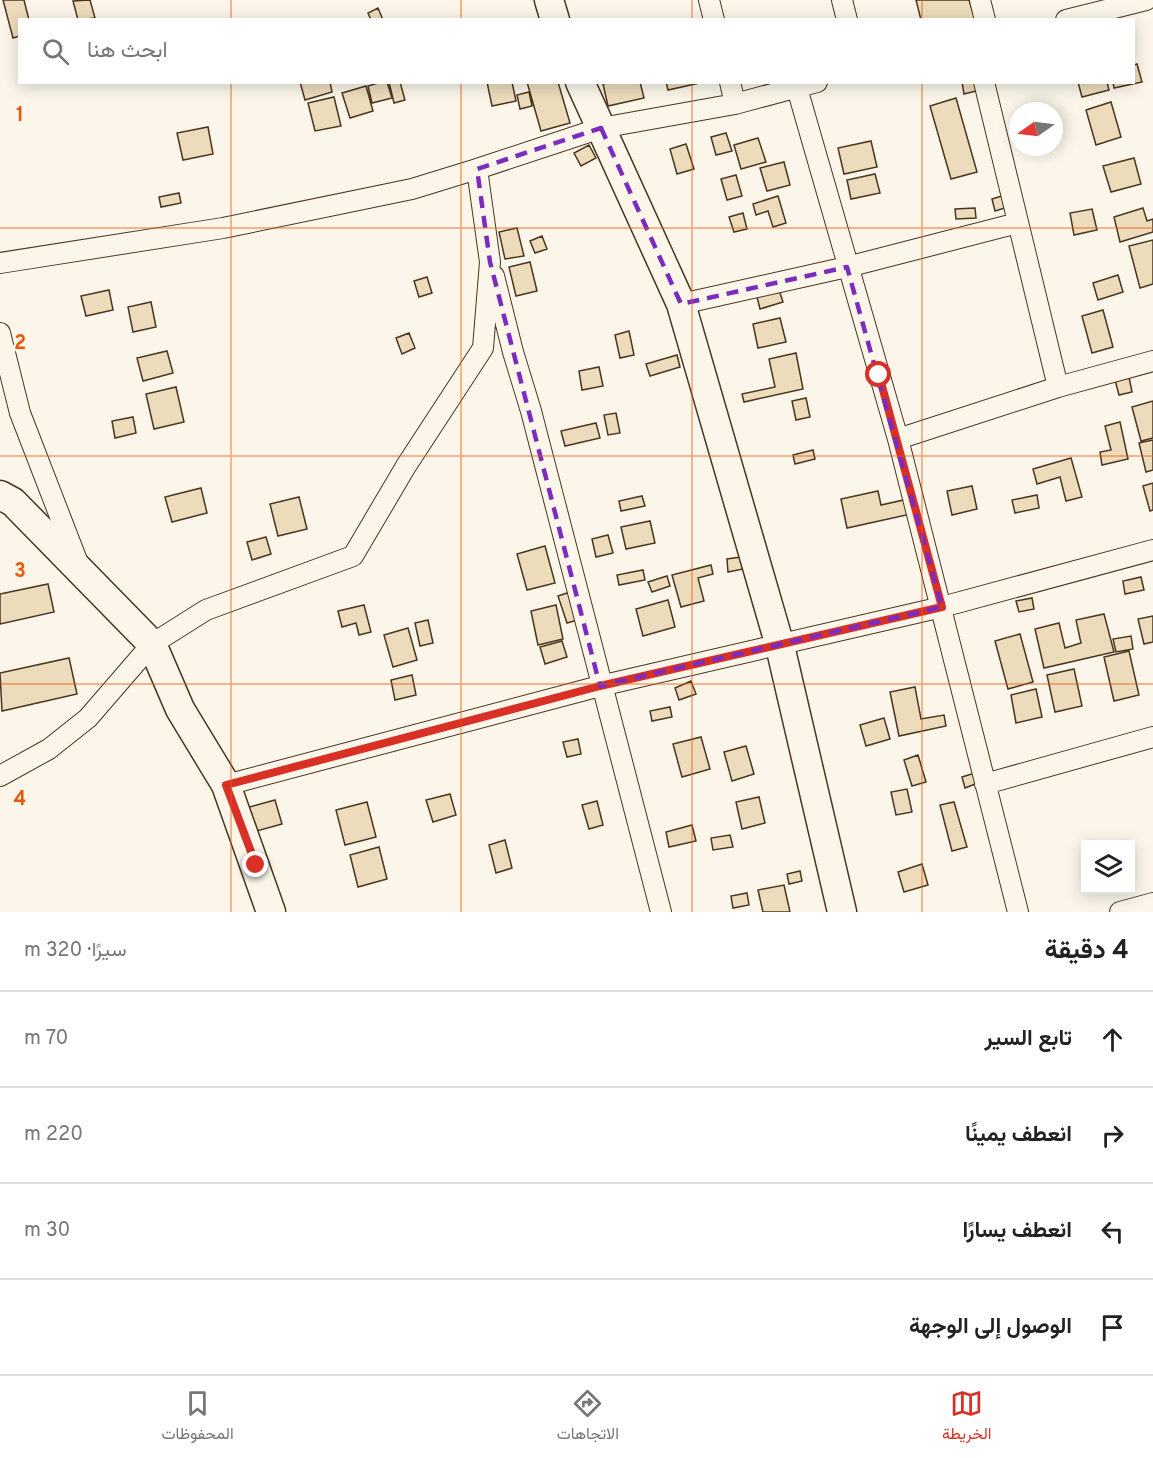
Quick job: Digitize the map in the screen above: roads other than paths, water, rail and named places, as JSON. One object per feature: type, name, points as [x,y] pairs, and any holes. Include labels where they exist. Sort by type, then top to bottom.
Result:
[{"type":"street","points":[[549,0],[554,18]]},
{"type":"street","points":[[709,0],[714,18]]},
{"type":"street","points":[[842,0],[846,18]]},
{"type":"street","points":[[980,0],[984,18]]},
{"type":"street","points":[[1072,18],[1121,3],[1146,0]]},
{"type":"street","points":[[581,84],[681,304],[780,646],[842,912]]},
{"type":"street","points":[[730,84],[735,104]]},
{"type":"street","points":[[0,263],[223,228],[412,189],[601,128],[735,104],[811,84]]},
{"type":"street","points":[[984,84],[1058,387]]},
{"type":"street","points":[[797,88],[898,439],[1018,912]]},
{"type":"street","points":[[477,169],[490,262],[661,912]]},
{"type":"street","points":[[681,304],[847,267],[1018,223]]},
{"type":"street","points":[[0,776],[49,749],[88,718],[152,644],[206,610],[353,556],[406,466],[483,348],[490,262]]},
{"type":"street","points":[[0,333],[20,413],[81,571]]},
{"type":"street","points":[[898,439],[1058,387],[1153,361]]},
{"type":"street","points":[[0,495],[13,502],[152,644],[180,709],[226,785],[271,912]]},
{"type":"street","points":[[226,785],[600,686],[942,607],[1153,550]]},
{"type":"street","points":[[985,784],[1153,737]]},
{"type":"street","points":[[1120,912],[1153,903]]}]
